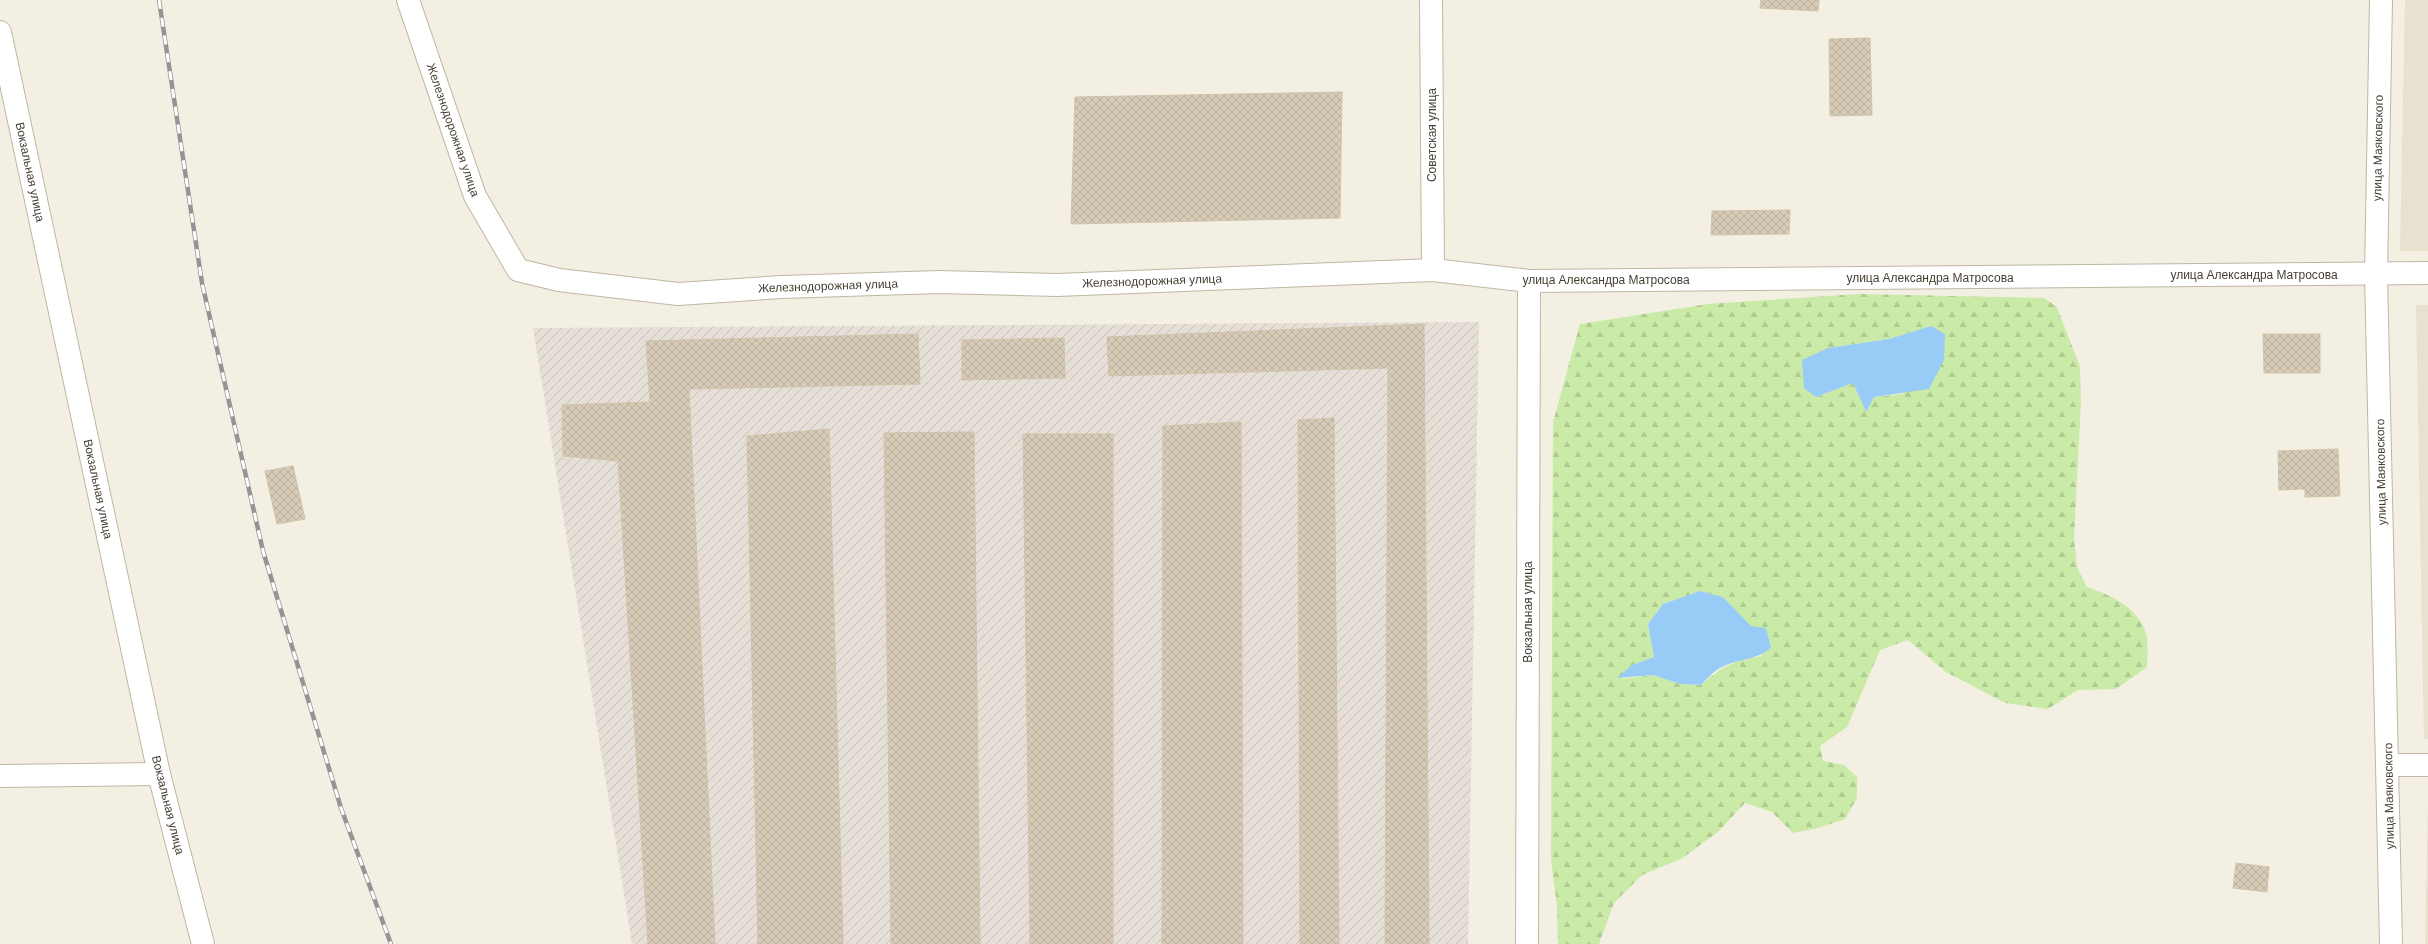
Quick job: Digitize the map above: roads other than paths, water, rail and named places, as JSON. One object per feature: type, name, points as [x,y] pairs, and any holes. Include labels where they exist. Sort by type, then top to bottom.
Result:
[{"type":"street","name":"Железнодорожная улица","points":[[408,0],[474,196],[518,270],[558,280],[678,294],[782,287],[939,282],[1057,285],[1433,270]]},
{"type":"street","name":"Советская улица","points":[[1431,0],[1433,270]]},
{"type":"street","name":"улица Маяковского","points":[[2381,0],[2376,274],[2389,765],[2391,944]]},
{"type":"street","name":"Вокзальная улица","points":[[0,32],[159,774],[203,944]]},
{"type":"street","name":"улица Александра Матросова","points":[[1433,270],[1529,281],[2428,273]]},
{"type":"street","name":"Вокзальная улица","points":[[1527,944],[1529,281]]},
{"type":"street","points":[[2389,765],[2428,765]]},
{"type":"street","points":[[0,776],[159,774]]},
{"type":"water","points":[[1931,326],[1945,334],[1944,360],[1929,389],[1874,397],[1866,412],[1853,383],[1816,397],[1804,388],[1802,360],[1828,348],[1889,339]]},
{"type":"water","points":[[1700,591],[1723,597],[1751,626],[1766,628],[1771,648],[1760,655],[1719,668],[1701,685],[1680,684],[1653,675],[1617,678],[1632,665],[1654,657],[1648,624],[1663,604]]},
{"type":"railway","points":[[159,0],[202,283],[263,551],[341,808],[391,944]]}]
